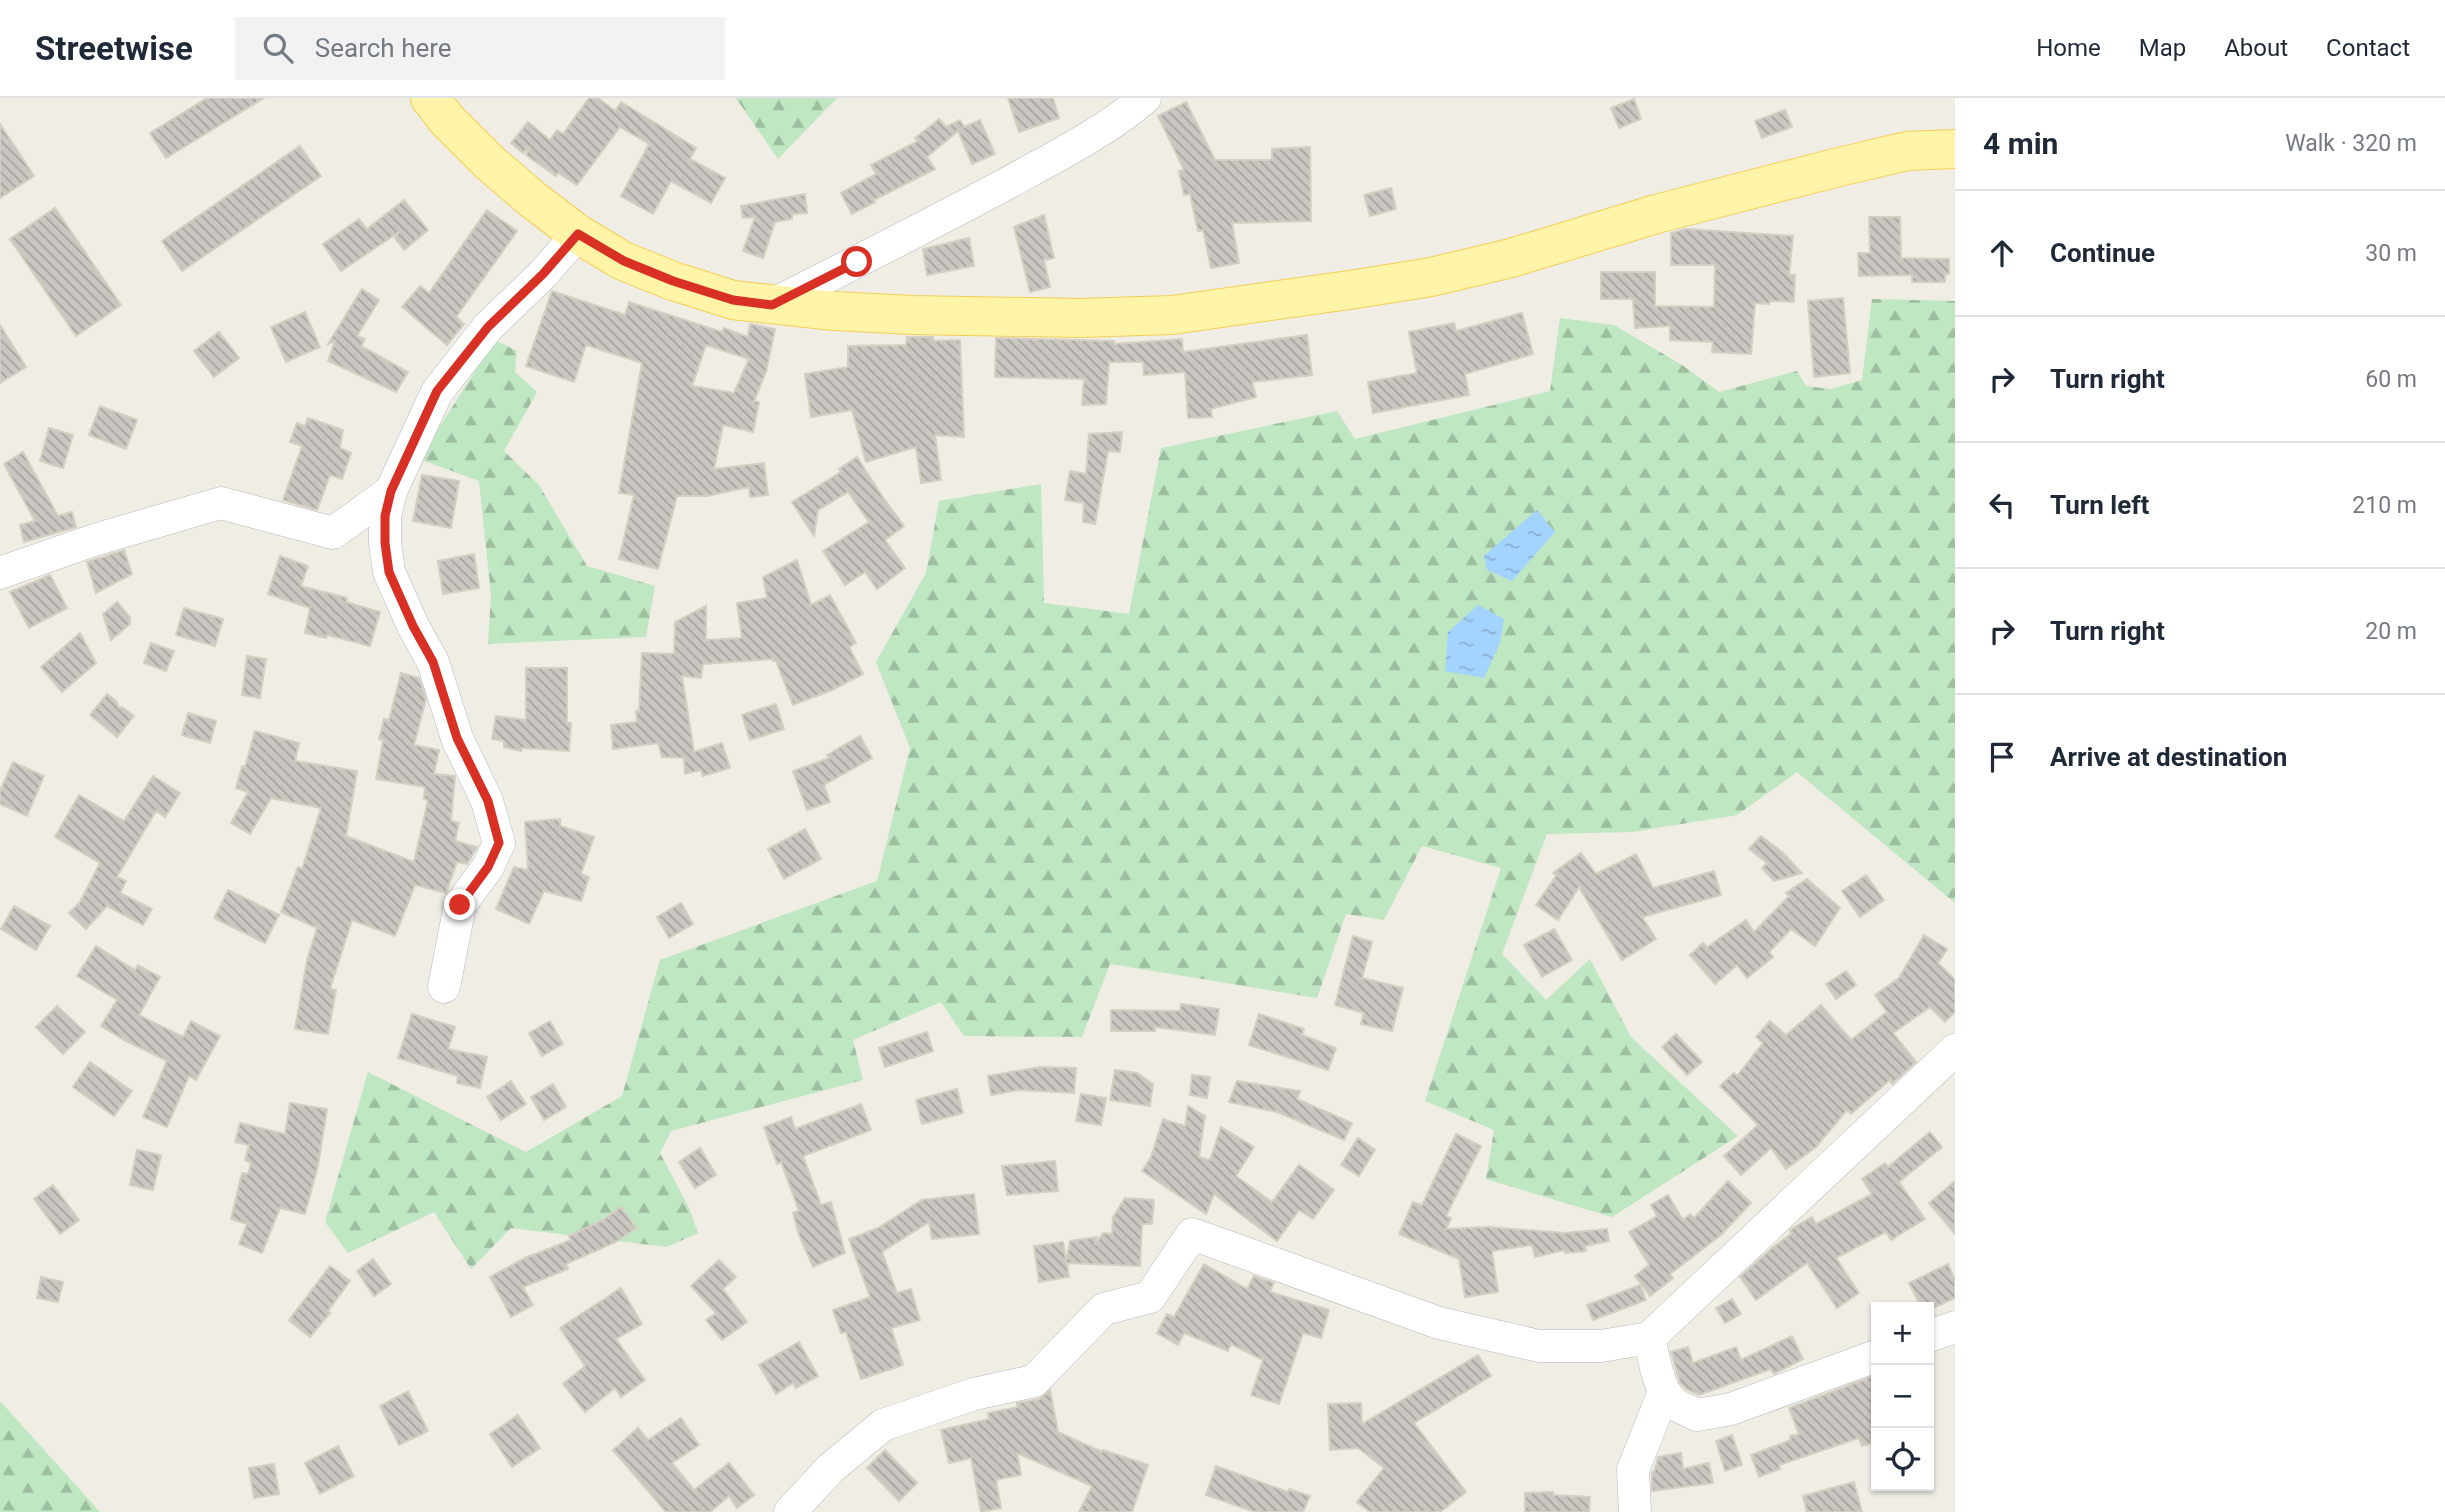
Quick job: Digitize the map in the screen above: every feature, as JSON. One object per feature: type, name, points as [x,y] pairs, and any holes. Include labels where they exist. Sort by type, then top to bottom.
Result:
[{"type":"main road","points":[[430,98],[447,120],[489,162],[578,234],[624,261],[673,281],[733,300],[834,312],[900,315],[1080,318],[1172,315],[1268,303],[1444,274],[1511,258],[1657,214],[1839,167],[1907,151],[1955,149]]},
{"type":"street","points":[[772,305],[1088,139],[1117,121],[1145,98]]},
{"type":"street","points":[[444,987],[460,905],[488,867],[499,843],[488,801],[457,738],[433,662],[413,626],[389,572],[385,530],[391,491],[437,391],[488,327],[543,274],[578,234]]},
{"type":"street","points":[[0,573],[94,540],[220,503],[333,533],[391,491]]},
{"type":"street","points":[[790,1512],[831,1468],[883,1425],[974,1394],[1034,1381],[1104,1309],[1150,1297],[1192,1234],[1439,1322],[1539,1346],[1601,1346],[1649,1338],[1955,1049]]},
{"type":"street","points":[[1934,1334],[1955,1327]]},
{"type":"street","points":[[1649,1338],[1664,1392],[1674,1404],[1697,1415],[1731,1409],[1871,1358]]},
{"type":"street","points":[[1635,1512],[1633,1470],[1664,1392]]},
{"type":"green space","points":[[736,98],[837,98],[778,159]]},
{"type":"green space","points":[[1872,299],[1955,301],[1955,903],[1797,772],[1737,815],[1632,832],[1547,834],[1502,954],[1546,1000],[1590,959],[1631,1037],[1738,1136],[1612,1217],[1486,1179],[1494,1130],[1425,1101],[1501,868],[1422,846],[1384,920],[1346,914],[1317,998],[1110,964],[1082,1037],[964,1036],[941,1002],[853,1040],[863,1080],[671,1131],[660,1153],[689,1208],[698,1233],[667,1247],[511,1228],[471,1269],[434,1212],[348,1253],[325,1222],[368,1072],[526,1152],[622,1096],[660,960],[877,881],[910,748],[876,662],[926,573],[939,501],[1041,484],[1044,603],[1129,614],[1161,448],[1337,411],[1355,439],[1550,391],[1560,318],[1614,325],[1682,365],[1719,392],[1797,371],[1806,386],[1831,389],[1862,380]]},
{"type":"green space","points":[[495,340],[517,351],[515,372],[537,392],[504,451],[539,485],[587,566],[655,586],[646,637],[488,644],[491,595],[479,481],[419,459]]},
{"type":"green space","points":[[0,1401],[100,1512],[0,1512]]},
{"type":"water","points":[[1537,510],[1555,532],[1512,581],[1487,570],[1484,556]]},
{"type":"water","points":[[1478,605],[1504,619],[1500,643],[1484,678],[1445,671],[1448,632]]},
{"type":"building","points":[[207,98],[264,98],[166,158],[150,133]]},
{"type":"building","points":[[589,98],[598,98],[615,111],[621,102],[696,148],[690,159],[725,178],[711,203],[671,181],[653,214],[621,196],[649,144],[620,127],[577,185],[558,173],[556,176],[526,155],[530,147],[523,153],[511,143],[528,122],[550,140],[557,130],[563,134]]},
{"type":"building","points":[[1008,98],[1053,98],[1059,118],[1019,132]]},
{"type":"building","points":[[1634,99],[1641,119],[1619,128],[1611,108]]},
{"type":"building","points":[[1186,102],[1215,160],[1272,160],[1272,149],[1310,147],[1311,221],[1232,223],[1239,263],[1211,268],[1203,230],[1198,231],[1190,194],[1184,195],[1179,171],[1184,170],[1158,116]]},
{"type":"building","points":[[1785,110],[1792,127],[1762,138],[1755,121]]},
{"type":"building","points":[[939,119],[946,127],[960,120],[964,127],[980,120],[995,154],[972,164],[958,131],[927,157],[935,169],[852,214],[841,193],[876,174],[871,165],[918,141],[915,138]]},
{"type":"building","points":[[0,124],[34,176],[0,198]]},
{"type":"building","points":[[300,146],[321,176],[182,271],[162,241]]},
{"type":"building","points":[[1391,188],[1396,209],[1370,216],[1364,195]]},
{"type":"building","points":[[805,194],[807,213],[792,214],[792,219],[775,222],[763,258],[743,251],[755,217],[743,218],[741,206]]},
{"type":"building","points":[[404,200],[428,230],[404,250],[395,238],[399,232],[341,271],[323,244],[359,219],[367,229]]},
{"type":"building","points":[[55,208],[121,305],[76,336],[10,239]]},
{"type":"building","points":[[487,210],[517,231],[456,317],[464,324],[447,345],[402,307],[420,286],[429,293]]},
{"type":"building","points":[[1044,215],[1054,258],[1044,260],[1050,287],[1030,292],[1014,227]]},
{"type":"building","points":[[1869,217],[1900,217],[1901,258],[1949,259],[1949,274],[1945,274],[1945,282],[1912,282],[1912,275],[1859,276],[1858,253],[1870,253]]},
{"type":"building","points":[[1686,229],[1793,236],[1789,275],[1795,275],[1794,302],[1755,303],[1751,354],[1712,352],[1713,342],[1670,340],[1670,326],[1635,328],[1633,299],[1601,299],[1601,272],[1655,272],[1655,306],[1714,307],[1715,265],[1671,265],[1671,233]]},
{"type":"building","points":[[969,238],[974,266],[927,275],[923,249]]},
{"type":"building","points":[[362,289],[379,300],[357,336],[365,339],[361,346],[408,372],[396,392],[328,361],[335,341],[328,344]]},
{"type":"building","points":[[552,291],[625,315],[629,302],[722,332],[724,328],[748,337],[750,324],[775,329],[766,372],[754,401],[759,402],[753,432],[723,425],[714,469],[764,463],[768,495],[750,497],[749,487],[707,496],[677,496],[658,569],[619,559],[634,495],[619,493],[642,363],[586,345],[574,382],[526,366]],"holes":[[[706,345],[749,359],[734,393],[692,386]]]},
{"type":"building","points":[[1843,298],[1850,373],[1814,377],[1808,301]]},
{"type":"building","points":[[305,312],[320,347],[286,362],[271,327]]},
{"type":"building","points":[[1522,313],[1533,354],[1465,374],[1469,395],[1373,413],[1368,382],[1417,373],[1409,332],[1454,323],[1456,331]]},
{"type":"building","points":[[0,325],[26,367],[0,383]]},
{"type":"building","points":[[219,332],[239,358],[214,377],[194,351]]},
{"type":"building","points":[[1307,335],[1312,375],[1252,382],[1256,397],[1211,409],[1212,417],[1188,418],[1185,372],[1144,375],[1143,362],[1109,362],[1106,404],[1082,405],[1084,379],[995,377],[996,338],[1114,341],[1114,344],[1182,339],[1183,352]]},
{"type":"building","points":[[907,337],[933,337],[933,341],[960,340],[964,437],[935,435],[941,480],[921,483],[916,447],[866,462],[852,410],[811,417],[805,374],[848,367],[848,346],[906,345]]},
{"type":"building","points":[[100,406],[137,420],[126,449],[89,435]]},
{"type":"building","points":[[308,418],[343,430],[340,448],[351,453],[342,479],[330,475],[317,510],[283,500],[302,446],[290,442],[297,423],[305,426]]},
{"type":"building","points":[[49,428],[73,435],[63,468],[40,461]]},
{"type":"building","points":[[1122,432],[1120,452],[1108,451],[1095,524],[1083,522],[1084,503],[1065,500],[1070,471],[1086,474],[1089,434]]},
{"type":"building","points":[[23,452],[58,516],[72,512],[76,527],[24,542],[20,525],[35,521],[4,464]]},
{"type":"building","points":[[857,457],[904,526],[885,540],[905,568],[877,589],[865,572],[845,585],[823,551],[869,522],[848,492],[818,510],[814,536],[792,502],[841,472],[839,469]]},
{"type":"building","points":[[422,475],[459,481],[451,528],[413,521]]},
{"type":"building","points":[[124,550],[132,574],[96,593],[87,562]]},
{"type":"building","points":[[474,554],[479,588],[443,594],[438,561]]},
{"type":"building","points":[[280,556],[308,566],[301,586],[347,598],[346,602],[380,612],[370,646],[327,635],[326,638],[305,633],[310,608],[268,594]]},
{"type":"building","points":[[797,560],[811,605],[830,595],[856,643],[849,647],[863,674],[793,705],[773,659],[703,664],[701,678],[682,676],[694,752],[722,743],[730,768],[703,776],[701,770],[685,774],[684,758],[662,757],[658,743],[613,749],[611,725],[637,722],[642,653],[674,654],[675,622],[706,606],[706,640],[742,638],[737,603],[767,598],[763,577]]},
{"type":"building","points":[[50,575],[67,608],[29,628],[10,592]]},
{"type":"building","points":[[117,602],[130,617],[130,624],[111,640],[103,614]]},
{"type":"building","points":[[184,608],[223,619],[215,646],[176,635]]},
{"type":"building","points":[[80,633],[96,663],[62,692],[41,667]]},
{"type":"building","points":[[151,643],[174,651],[166,671],[144,663]]},
{"type":"building","points":[[247,656],[266,659],[260,698],[242,695]]},
{"type":"building","points":[[526,668],[567,668],[567,722],[571,723],[569,751],[522,748],[521,751],[504,747],[504,741],[492,739],[496,716],[526,720]]},
{"type":"building","points":[[401,673],[419,678],[426,699],[414,745],[439,750],[434,774],[455,776],[451,821],[459,823],[455,841],[477,847],[467,864],[457,862],[446,893],[415,885],[395,936],[352,920],[330,989],[336,990],[328,1034],[295,1029],[307,960],[317,928],[281,912],[298,867],[302,869],[321,808],[271,798],[250,834],[231,823],[248,792],[236,788],[242,766],[245,767],[255,731],[299,743],[295,761],[357,771],[346,836],[414,862],[428,800],[424,799],[425,787],[376,779],[383,740],[379,739],[384,719],[389,720]]},
{"type":"building","points":[[107,694],[116,701],[119,708],[122,707],[134,716],[117,737],[90,715]]},
{"type":"building","points":[[776,704],[784,729],[750,740],[742,715]]},
{"type":"building","points":[[188,713],[216,721],[210,743],[182,735]]},
{"type":"building","points":[[860,736],[872,758],[824,785],[830,802],[807,810],[793,771],[829,758],[827,755]]},
{"type":"building","points":[[13,762],[44,776],[27,816],[0,804],[0,791]]},
{"type":"building","points":[[153,776],[180,793],[165,817],[156,811],[117,877],[126,881],[120,893],[152,909],[143,925],[107,906],[86,929],[69,913],[80,902],[100,863],[55,837],[79,795],[124,821]]},
{"type":"building","points":[[560,819],[560,826],[594,837],[581,874],[589,877],[581,901],[544,891],[529,924],[496,909],[514,867],[528,870],[525,822]]},
{"type":"building","points":[[805,829],[821,859],[784,879],[768,849]]},
{"type":"building","points":[[1761,836],[1782,852],[1802,873],[1774,881],[1762,868],[1767,863],[1749,849]]},
{"type":"building","points":[[1581,853],[1596,874],[1636,854],[1653,888],[1714,871],[1721,895],[1642,917],[1656,939],[1622,960],[1579,887],[1558,920],[1536,905],[1556,876],[1553,873]]},
{"type":"building","points":[[1866,875],[1884,900],[1860,917],[1842,891]]},
{"type":"building","points":[[1807,879],[1840,908],[1815,946],[1791,929],[1769,952],[1773,957],[1747,978],[1737,965],[1715,984],[1690,955],[1703,943],[1707,947],[1746,920],[1754,932],[1789,896],[1786,893]]},
{"type":"building","points":[[228,890],[279,915],[265,943],[214,918]]},
{"type":"building","points":[[681,903],[693,924],[669,938],[657,917]]},
{"type":"building","points":[[14,906],[50,926],[36,950],[1,929]]},
{"type":"building","points":[[1554,929],[1572,960],[1542,977],[1524,945]]},
{"type":"building","points":[[1924,935],[1947,949],[1938,963],[1955,980],[1955,1012],[1945,1022],[1930,1007],[1893,1033],[1916,1062],[1892,1084],[1890,1080],[1851,1114],[1847,1110],[1816,1147],[1786,1169],[1771,1148],[1741,1175],[1724,1156],[1758,1125],[1720,1086],[1734,1073],[1737,1076],[1763,1043],[1756,1037],[1770,1021],[1786,1035],[1821,1005],[1851,1040],[1887,1012],[1875,995],[1899,978]]},
{"type":"building","points":[[1353,936],[1372,942],[1362,978],[1403,988],[1392,1031],[1361,1024],[1364,1013],[1335,1005]]},
{"type":"building","points":[[96,946],[135,970],[138,965],[160,977],[139,1015],[183,1037],[191,1021],[220,1036],[196,1080],[189,1076],[167,1127],[143,1117],[167,1061],[101,1026],[117,1000],[77,976]]},
{"type":"building","points":[[1846,971],[1856,985],[1836,999],[1826,984]]},
{"type":"building","points":[[1181,1004],[1219,1009],[1215,1035],[1155,1027],[1155,1031],[1111,1031],[1111,1010],[1180,1011]]},
{"type":"building","points":[[57,1006],[85,1032],[63,1054],[36,1027]]},
{"type":"building","points":[[412,1014],[455,1027],[448,1049],[487,1057],[480,1088],[457,1083],[458,1076],[398,1058]]},
{"type":"building","points":[[1259,1014],[1304,1029],[1302,1035],[1336,1048],[1328,1070],[1249,1045]]},
{"type":"building","points":[[550,1021],[563,1044],[542,1056],[529,1033]]},
{"type":"building","points":[[927,1032],[933,1051],[885,1067],[879,1048]]},
{"type":"building","points":[[1676,1034],[1702,1062],[1687,1075],[1662,1047]]},
{"type":"building","points":[[90,1062],[132,1091],[114,1116],[73,1087]]},
{"type":"building","points":[[1040,1067],[1076,1068],[1074,1093],[1018,1090],[991,1095],[988,1076]]},
{"type":"building","points":[[1115,1070],[1137,1073],[1153,1084],[1150,1106],[1110,1100]]},
{"type":"building","points":[[1192,1075],[1210,1077],[1207,1098],[1190,1095]]},
{"type":"building","points":[[511,1081],[526,1104],[501,1120],[487,1097]]},
{"type":"building","points":[[1237,1081],[1300,1091],[1297,1099],[1352,1123],[1344,1140],[1277,1112],[1229,1102]]},
{"type":"building","points":[[553,1084],[566,1107],[544,1120],[531,1097]]},
{"type":"building","points":[[957,1089],[963,1113],[922,1124],[916,1100]]},
{"type":"building","points":[[1081,1094],[1106,1098],[1101,1125],[1076,1121]]},
{"type":"building","points":[[290,1103],[327,1109],[318,1165],[305,1214],[280,1208],[262,1253],[239,1244],[247,1224],[231,1219],[242,1173],[248,1174],[251,1163],[245,1160],[249,1145],[235,1142],[240,1123],[285,1134]]},
{"type":"building","points":[[861,1104],[871,1130],[803,1156],[821,1205],[831,1202],[845,1253],[813,1267],[793,1213],[799,1211],[781,1162],[777,1164],[764,1127],[791,1117],[795,1129]]},
{"type":"building","points":[[1188,1106],[1205,1116],[1199,1157],[1210,1160],[1221,1127],[1254,1147],[1236,1176],[1272,1202],[1299,1165],[1334,1190],[1313,1219],[1299,1210],[1277,1241],[1214,1194],[1206,1214],[1142,1171],[1151,1157],[1163,1119],[1185,1126]]},
{"type":"building","points":[[1930,1132],[1942,1147],[1899,1182],[1925,1219],[1891,1240],[1886,1232],[1836,1258],[1859,1293],[1837,1308],[1807,1263],[1756,1300],[1740,1277],[1791,1234],[1790,1230],[1812,1217],[1816,1224],[1872,1194],[1862,1179],[1885,1163],[1888,1167]]},
{"type":"building","points":[[1456,1134],[1481,1146],[1446,1216],[1451,1218],[1446,1229],[1489,1227],[1564,1233],[1607,1229],[1609,1241],[1585,1246],[1586,1251],[1565,1253],[1564,1250],[1535,1257],[1532,1245],[1492,1251],[1498,1292],[1465,1297],[1459,1259],[1399,1234],[1413,1202],[1422,1205]]},
{"type":"building","points":[[1358,1138],[1375,1150],[1359,1176],[1341,1165]]},
{"type":"building","points":[[700,1148],[716,1175],[695,1188],[679,1162]]},
{"type":"building","points":[[137,1150],[161,1155],[153,1190],[130,1185]]},
{"type":"building","points":[[1055,1161],[1058,1191],[1007,1195],[1002,1166]]},
{"type":"building","points":[[1728,1181],[1751,1203],[1721,1235],[1670,1274],[1673,1278],[1650,1296],[1635,1276],[1649,1265],[1629,1232],[1657,1216],[1651,1205],[1668,1195],[1683,1220],[1690,1214],[1694,1218]]},
{"type":"building","points":[[1955,1181],[1955,1234],[1929,1203]]},
{"type":"building","points":[[53,1185],[79,1220],[60,1234],[34,1199]]},
{"type":"building","points":[[974,1194],[979,1234],[932,1239],[929,1222],[882,1252],[897,1293],[911,1289],[920,1320],[891,1328],[903,1365],[861,1379],[846,1332],[841,1333],[833,1310],[870,1297],[849,1239],[878,1228],[922,1200]]},
{"type":"building","points":[[1125,1198],[1154,1200],[1152,1224],[1142,1224],[1140,1266],[1067,1263],[1069,1277],[1039,1282],[1034,1246],[1063,1242],[1066,1261],[1070,1241],[1097,1237],[1095,1245],[1103,1233],[1112,1234],[1113,1217]]},
{"type":"building","points":[[621,1207],[636,1228],[618,1241],[566,1264],[568,1269],[523,1287],[533,1305],[511,1317],[490,1277],[525,1258],[571,1240],[569,1236],[603,1220]]},
{"type":"building","points":[[373,1259],[391,1284],[374,1296],[357,1271]]},
{"type":"building","points":[[719,1260],[736,1277],[723,1289],[747,1322],[722,1340],[706,1320],[716,1313],[691,1286]]},
{"type":"building","points":[[1204,1264],[1247,1289],[1254,1276],[1274,1283],[1270,1292],[1329,1310],[1321,1338],[1303,1333],[1279,1404],[1251,1395],[1263,1360],[1231,1344],[1228,1351],[1184,1333],[1178,1345],[1157,1333],[1167,1314],[1174,1317]]},
{"type":"building","points":[[1948,1264],[1955,1280],[1955,1298],[1935,1307],[1934,1302],[1918,1302],[1909,1283]]},
{"type":"building","points":[[330,1266],[350,1281],[328,1311],[330,1313],[310,1337],[289,1320]]},
{"type":"building","points":[[41,1277],[63,1282],[58,1302],[37,1298]]},
{"type":"building","points":[[1640,1285],[1646,1300],[1593,1320],[1587,1305]]},
{"type":"building","points":[[621,1288],[642,1324],[616,1339],[645,1380],[621,1397],[615,1388],[585,1412],[563,1384],[585,1366],[560,1328]]},
{"type":"building","points":[[1732,1299],[1741,1314],[1725,1323],[1716,1308]]},
{"type":"building","points":[[1792,1336],[1803,1359],[1774,1374],[1771,1369],[1699,1395],[1680,1383],[1671,1352],[1688,1347],[1693,1363],[1736,1347],[1741,1360]]},
{"type":"building","points":[[799,1342],[818,1376],[796,1388],[793,1383],[776,1394],[759,1365]]},
{"type":"building","points":[[1478,1355],[1491,1376],[1414,1423],[1466,1492],[1440,1512],[1370,1512],[1357,1502],[1384,1468],[1358,1448],[1330,1450],[1328,1404],[1361,1403],[1362,1424]]},
{"type":"building","points":[[1871,1377],[1871,1443],[1862,1446],[1859,1438],[1779,1465],[1780,1469],[1759,1477],[1751,1455],[1791,1440],[1790,1436],[1799,1434],[1789,1408]]},
{"type":"building","points":[[1050,1390],[1058,1432],[1102,1452],[1103,1450],[1148,1465],[1132,1512],[1079,1512],[1092,1486],[1017,1453],[1021,1475],[996,1480],[1001,1508],[981,1512],[971,1458],[949,1463],[941,1430],[989,1419],[988,1413],[1018,1407],[1017,1403],[1039,1399]]},
{"type":"building","points":[[408,1391],[428,1431],[399,1445],[380,1406]]},
{"type":"building","points":[[518,1415],[540,1448],[512,1467],[490,1434]]},
{"type":"building","points":[[681,1418],[699,1445],[672,1463],[694,1490],[729,1463],[754,1495],[737,1508],[729,1496],[710,1512],[666,1512],[613,1450],[638,1428],[648,1440]]},
{"type":"building","points":[[1732,1435],[1742,1465],[1725,1471],[1716,1441]]},
{"type":"building","points":[[338,1446],[354,1476],[320,1494],[305,1463]]},
{"type":"building","points":[[885,1450],[917,1483],[899,1501],[867,1468]]},
{"type":"building","points":[[1681,1453],[1683,1469],[1709,1463],[1713,1483],[1652,1491],[1652,1473],[1658,1457]]},
{"type":"building","points":[[274,1464],[279,1494],[254,1498],[249,1468]]},
{"type":"building","points":[[1216,1466],[1288,1492],[1289,1489],[1310,1496],[1303,1512],[1255,1512],[1206,1495]]},
{"type":"building","points":[[1854,1482],[1862,1512],[1807,1512],[1803,1496]]},
{"type":"building","points":[[1553,1492],[1553,1495],[1590,1497],[1589,1512],[1525,1512],[1525,1493]]},
{"type":"route","points":[[460,905],[488,867],[499,843],[488,801],[457,738],[433,662],[413,626],[389,572],[385,543],[385,516],[391,491],[437,391],[488,327],[543,274],[578,234],[624,261],[673,281],[733,300],[772,305],[857,262]]}]
